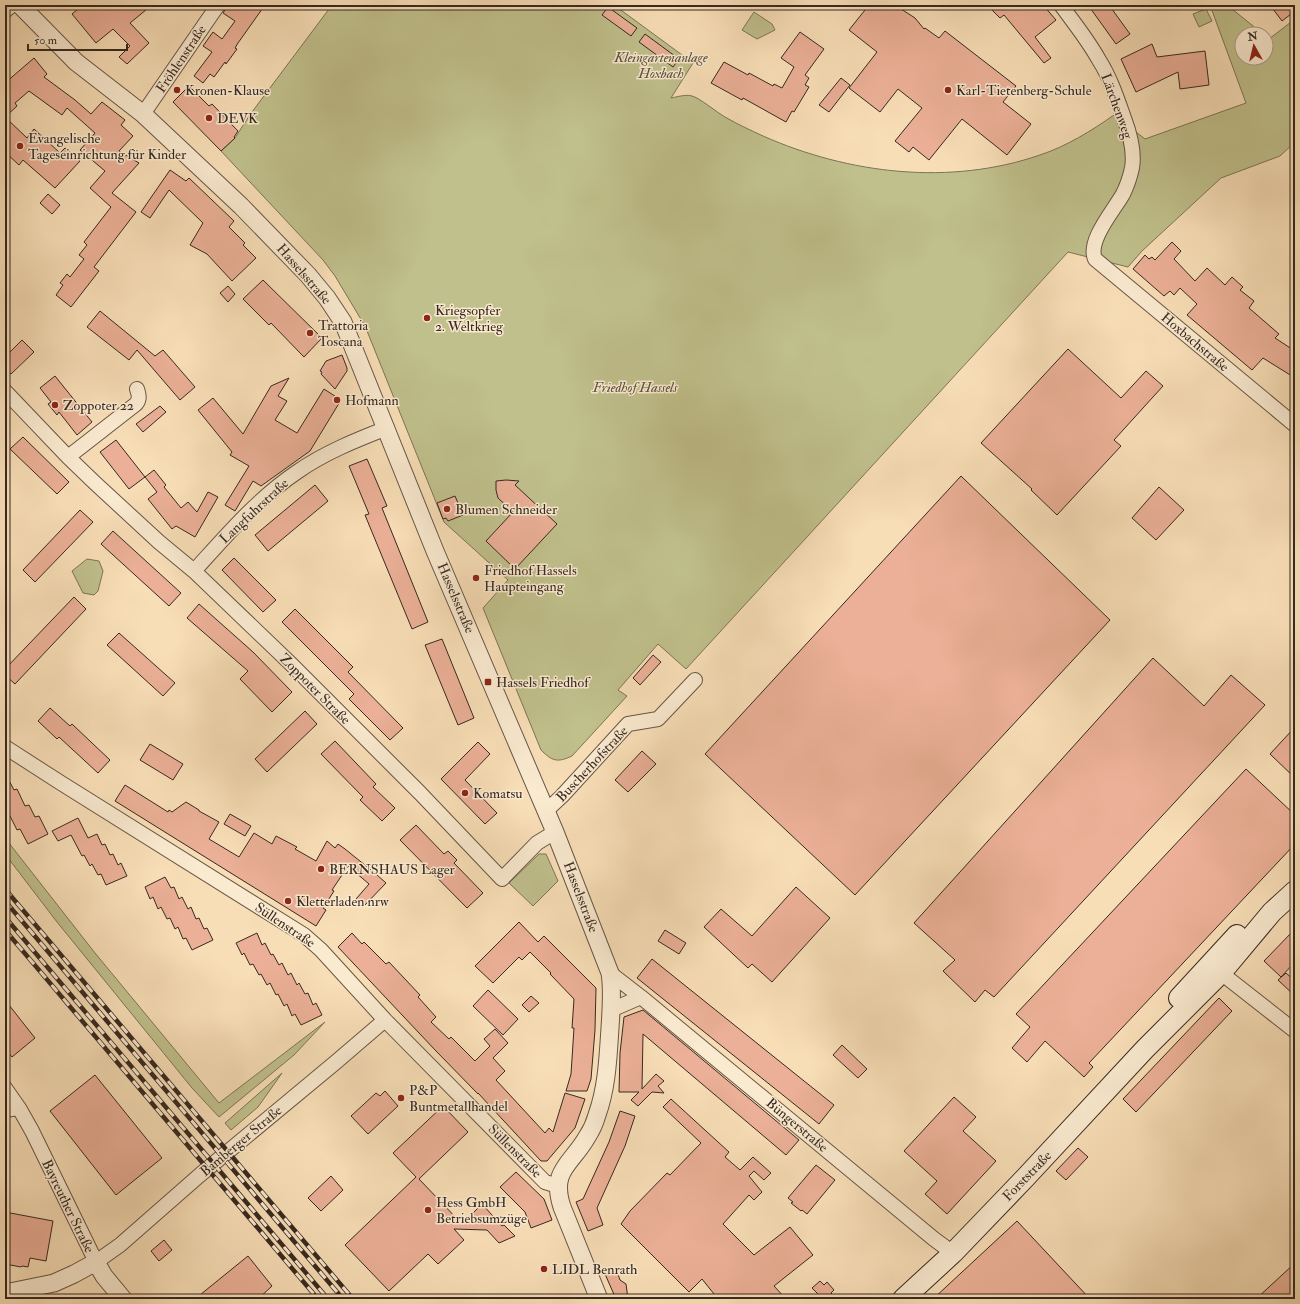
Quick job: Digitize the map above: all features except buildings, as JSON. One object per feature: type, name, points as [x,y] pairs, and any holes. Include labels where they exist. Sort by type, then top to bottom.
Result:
[{"type":"main road","name":"Forststraße","points":[[903,1299],[953,1252],[1052,1150],[1145,1049],[1221,974],[1272,912],[1295,891]]},
{"type":"main road","name":"Forststraße","points":[[1145,1049],[1155,1023],[1208,965],[1240,932],[1272,912]]},
{"type":"street","points":[[5,11],[12,5]]},
{"type":"street","name":"Hasselsstraße","points":[[20,5],[76,62],[144,114],[241,206],[308,275],[327,298],[343,322],[387,428],[435,551],[555,832],[610,973],[612,984],[611,1010],[608,1067],[604,1092],[597,1116],[587,1138],[562,1170],[558,1186],[558,1193],[562,1207],[599,1299]]},
{"type":"street","name":"Fröhlenstraße","points":[[144,114],[218,5]]},
{"type":"street","name":"Lärchenweg","points":[[1061,5],[1100,61],[1119,104],[1129,134],[1132,150],[1132,168],[1128,181],[1123,193],[1095,241],[1093,254],[1096,259]]},
{"type":"street","name":"Hoxbachstraße","points":[[1096,259],[1295,425]]},
{"type":"street","points":[[68,457],[136,404],[139,396],[137,389]]},
{"type":"street","name":"Zoppoter Straße","points":[[5,391],[68,457],[159,542],[194,571],[291,664],[420,793],[502,879],[536,843],[555,832]]},
{"type":"street","name":"Langfuhrstraße","points":[[194,571],[239,522],[268,494],[296,472],[329,453],[387,428]]},
{"type":"street","name":"Buscherhofstraße","points":[[546,811],[562,796],[628,724],[658,719],[695,680]]},
{"type":"street","name":"Süllenstraße","points":[[5,746],[61,783],[304,935],[321,950],[385,1020],[545,1182],[558,1186]]},
{"type":"street","name":"Büngerstraße","points":[[610,973],[953,1252]]},
{"type":"street","points":[[1221,974],[1295,1031]]},
{"type":"street","points":[[611,1010],[641,997]]},
{"type":"street","name":"Bamberger Straße","points":[[96,1262],[120,1245],[201,1174],[385,1020]]},
{"type":"street","name":"Bayreuther Straße","points":[[5,1088],[19,1108],[96,1262],[104,1276],[123,1299]]},
{"type":"street","points":[[5,1110],[19,1108]]},
{"type":"street","points":[[5,1293],[54,1283],[84,1270],[96,1262]]},
{"type":"green space","name":"Friedhof Hassels","points":[[332,5],[614,5],[693,63],[671,98],[690,95],[739,125],[763,136],[796,149],[830,159],[865,167],[900,171],[935,173],[971,170],[1006,165],[1040,155],[1078,138],[1114,115],[1145,139],[1246,103],[1210,5],[1227,5],[1253,26],[1234,26],[1234,66],[1274,66],[1274,35],[1295,19],[1295,142],[1280,156],[1221,178],[1142,251],[1128,267],[1068,252],[686,669],[658,644],[618,690],[627,696],[572,756],[562,760],[552,759],[541,750],[483,608],[508,580],[444,522],[365,326],[335,276],[323,260],[221,151],[235,138],[249,116]]},
{"type":"green space","points":[[1206,9],[1212,21],[1199,27],[1193,14]]},
{"type":"green space","points":[[754,12],[772,24],[775,30],[757,39],[742,30]]},
{"type":"green space","points":[[87,559],[99,561],[103,571],[98,591],[94,595],[83,593],[72,571]]},
{"type":"green space","points":[[5,838],[95,953],[219,1103],[325,1022],[294,1055],[219,1117],[192,1088],[57,922],[5,854]]},
{"type":"green space","points":[[539,854],[546,854],[558,881],[533,906],[509,883]]},
{"type":"green space","points":[[282,1073],[258,1107],[231,1130],[225,1123]]},
{"type":"railway","points":[[5,889],[353,1299]]},
{"type":"railway","points":[[5,901],[343,1299]]},
{"type":"railway","points":[[5,917],[328,1299]]},
{"type":"railway","points":[[5,930],[318,1299]]},
{"type":"place","name":"Kronen-Klause","points":[[177,90]]},
{"type":"place","name":"Karl-Tietenberg-Schule","points":[[948,90]]},
{"type":"place","name":"DEVK","points":[[209,118]]},
{"type":"place","name":"Evangelische Tageseinrichtung für Kinder","points":[[20,146]]},
{"type":"place","name":"Kriegsopfer 2. Weltkrieg","points":[[427,318]]},
{"type":"place","name":"Trattoria Toscana","points":[[310,333]]},
{"type":"place","name":"Hofmann","points":[[337,400]]},
{"type":"place","name":"Zoppoter 22","points":[[55,405]]},
{"type":"place","name":"Blumen Schneider","points":[[447,509]]},
{"type":"place","name":"Friedhof Hassels Haupteingang","points":[[476,578]]},
{"type":"place","name":"Hassels Friedhof","points":[[488,682]]},
{"type":"place","name":"Komatsu","points":[[465,793]]},
{"type":"place","name":"BERNSHAUS Lager","points":[[321,869]]},
{"type":"place","name":"Kletterladen nrw","points":[[288,901]]},
{"type":"place","name":"P&P Buntmetallhandel","points":[[401,1098]]},
{"type":"place","name":"Hess GmbH Betriebsumzüge","points":[[428,1210]]},
{"type":"place","name":"LIDL Benrath","points":[[544,1269]]},
{"type":"park label","name":"Kleingartenanlage Hoxbach","points":[[661,66]]}]
